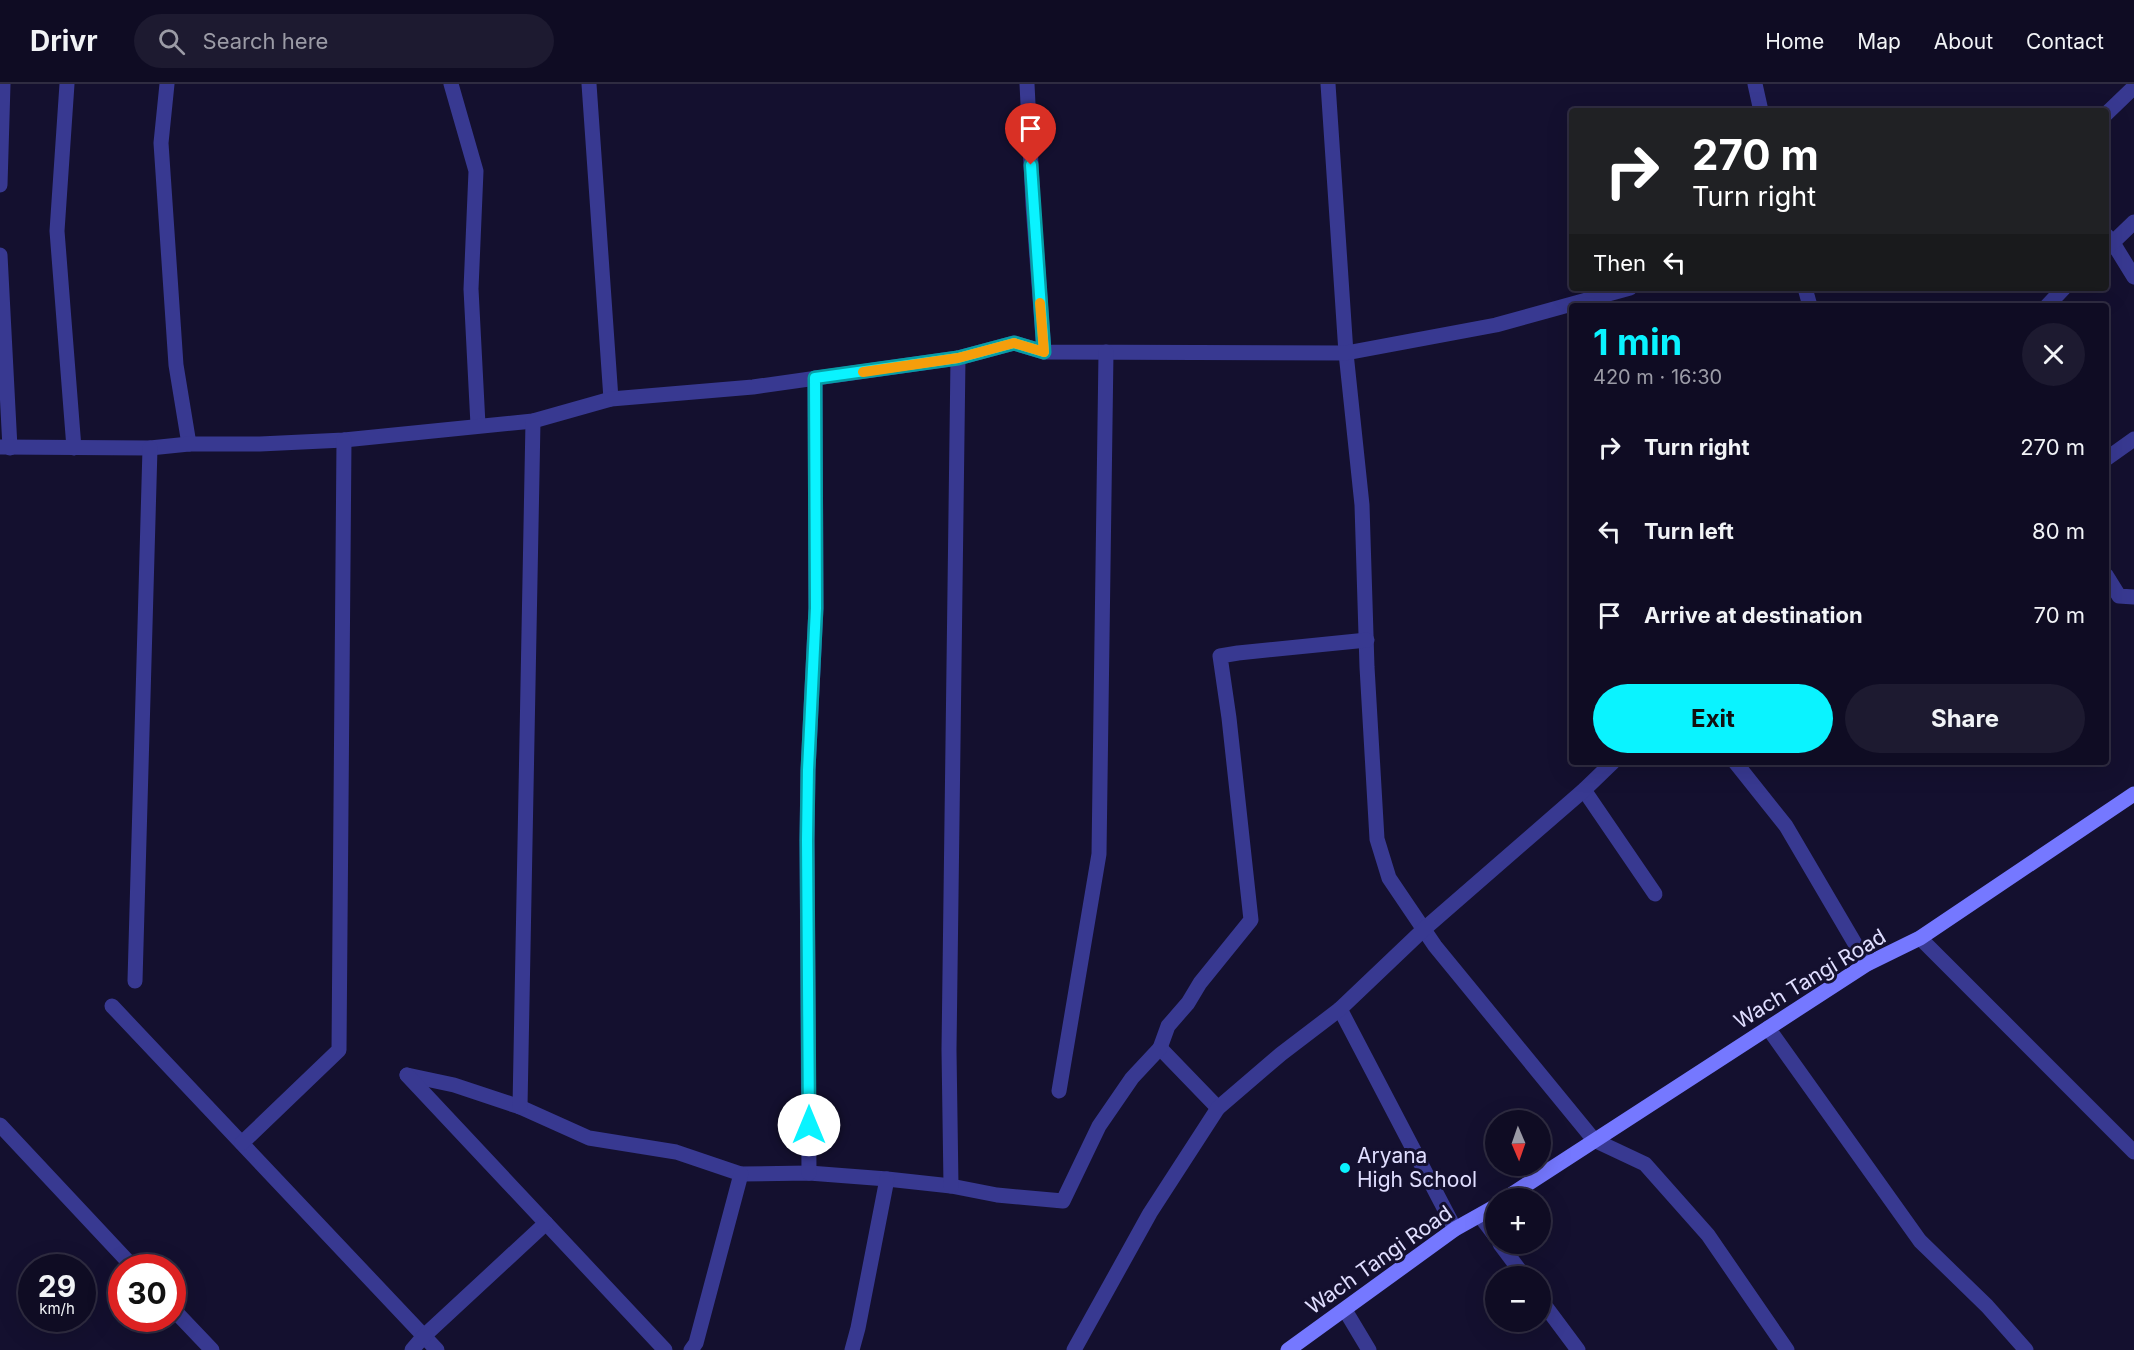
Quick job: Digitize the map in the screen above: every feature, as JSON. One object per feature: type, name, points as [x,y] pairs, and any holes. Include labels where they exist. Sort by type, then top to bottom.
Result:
[{"type":"main road","name":"Wach Tangi Road","points":[[1521,1188],[1867,964],[1920,938],[2134,794]]},
{"type":"main road","name":"Wach Tangi Road","points":[[1288,1350],[1455,1229],[1485,1213]]},
{"type":"street","points":[[0,185],[3,84]]},
{"type":"street","points":[[67,84],[57,231],[74,448]]},
{"type":"street","points":[[167,84],[161,143],[176,365],[189,444]]},
{"type":"street","points":[[451,84],[476,171],[471,289],[478,425]]},
{"type":"street","points":[[589,84],[611,399]]},
{"type":"street","points":[[1028,84],[1032,206],[1044,352]]},
{"type":"street","points":[[1328,84],[1346,353],[1362,505],[1377,839],[1389,878],[1423,930],[1594,1140],[1645,1164],[1708,1235],[1787,1350]]},
{"type":"street","points":[[1755,84],[1760,108]]},
{"type":"street","points":[[2109,111],[2134,87]]},
{"type":"street","points":[[2109,242],[2134,222]]},
{"type":"street","points":[[2109,244],[2134,277]]},
{"type":"street","points":[[0,255],[5,447],[150,448],[189,444],[260,444],[344,440],[533,421],[611,399],[753,387],[958,358],[1014,343],[1044,352],[1346,353],[1496,325],[1569,305]]},
{"type":"street","points":[[1576,303],[1619,291]]},
{"type":"street","points":[[2050,303],[2061,291]]},
{"type":"street","points":[[1059,1091],[1099,854],[1106,352]]},
{"type":"street","points":[[951,1186],[949,1050],[958,358]]},
{"type":"street","points":[[809,1173],[807,840],[816,608],[815,378]]},
{"type":"street","points":[[520,1107],[533,421]]},
{"type":"street","points":[[2109,457],[2134,439]]},
{"type":"street","points":[[242,1143],[339,1050],[344,440]]},
{"type":"street","points":[[135,981],[150,448]]},
{"type":"street","points":[[2109,580],[2119,596],[2134,597]]},
{"type":"street","points":[[665,1350],[407,1075],[454,1085],[520,1107],[589,1138],[676,1152],[741,1174],[809,1173],[887,1179],[951,1186],[997,1195],[1063,1201],[1099,1126],[1132,1078],[1160,1048],[1168,1026],[1251,920],[1221,656],[1367,640]]},
{"type":"street","points":[[1074,1350],[1150,1213],[1218,1108],[1281,1054],[1340,1009],[1423,930],[1610,765]]},
{"type":"street","points":[[1737,765],[1786,826],[1867,964]]},
{"type":"street","points":[[1584,790],[1655,894]]},
{"type":"street","points":[[1920,938],[2134,1152]]},
{"type":"street","points":[[112,1006],[437,1350]]},
{"type":"street","points":[[1340,1009],[1455,1229]]},
{"type":"street","points":[[1767,1028],[1920,1241],[1987,1305],[2026,1350]]},
{"type":"street","points":[[1160,1048],[1218,1108]]},
{"type":"street","points":[[0,1125],[121,1254]]},
{"type":"street","points":[[691,1350],[696,1343],[741,1174]]},
{"type":"street","points":[[852,1350],[887,1179]]},
{"type":"street","points":[[1480,1216],[1485,1223]]},
{"type":"street","points":[[412,1350],[424,1336],[546,1222]]},
{"type":"street","points":[[1345,1310],[1369,1350]]},
{"type":"street","points":[[1551,1314],[1578,1350]]},
{"type":"street","points":[[186,1323],[212,1350]]},
{"type":"slow traffic","points":[[863,372],[958,358],[1014,343],[1044,352],[1040,303]]},
{"type":"place","name":"Aryana High School","points":[[1345,1168]]},
{"type":"route","points":[[809,1125],[807,840],[816,608],[815,378],[958,358],[1014,343],[1044,352],[1032,206],[1031,165]]}]
